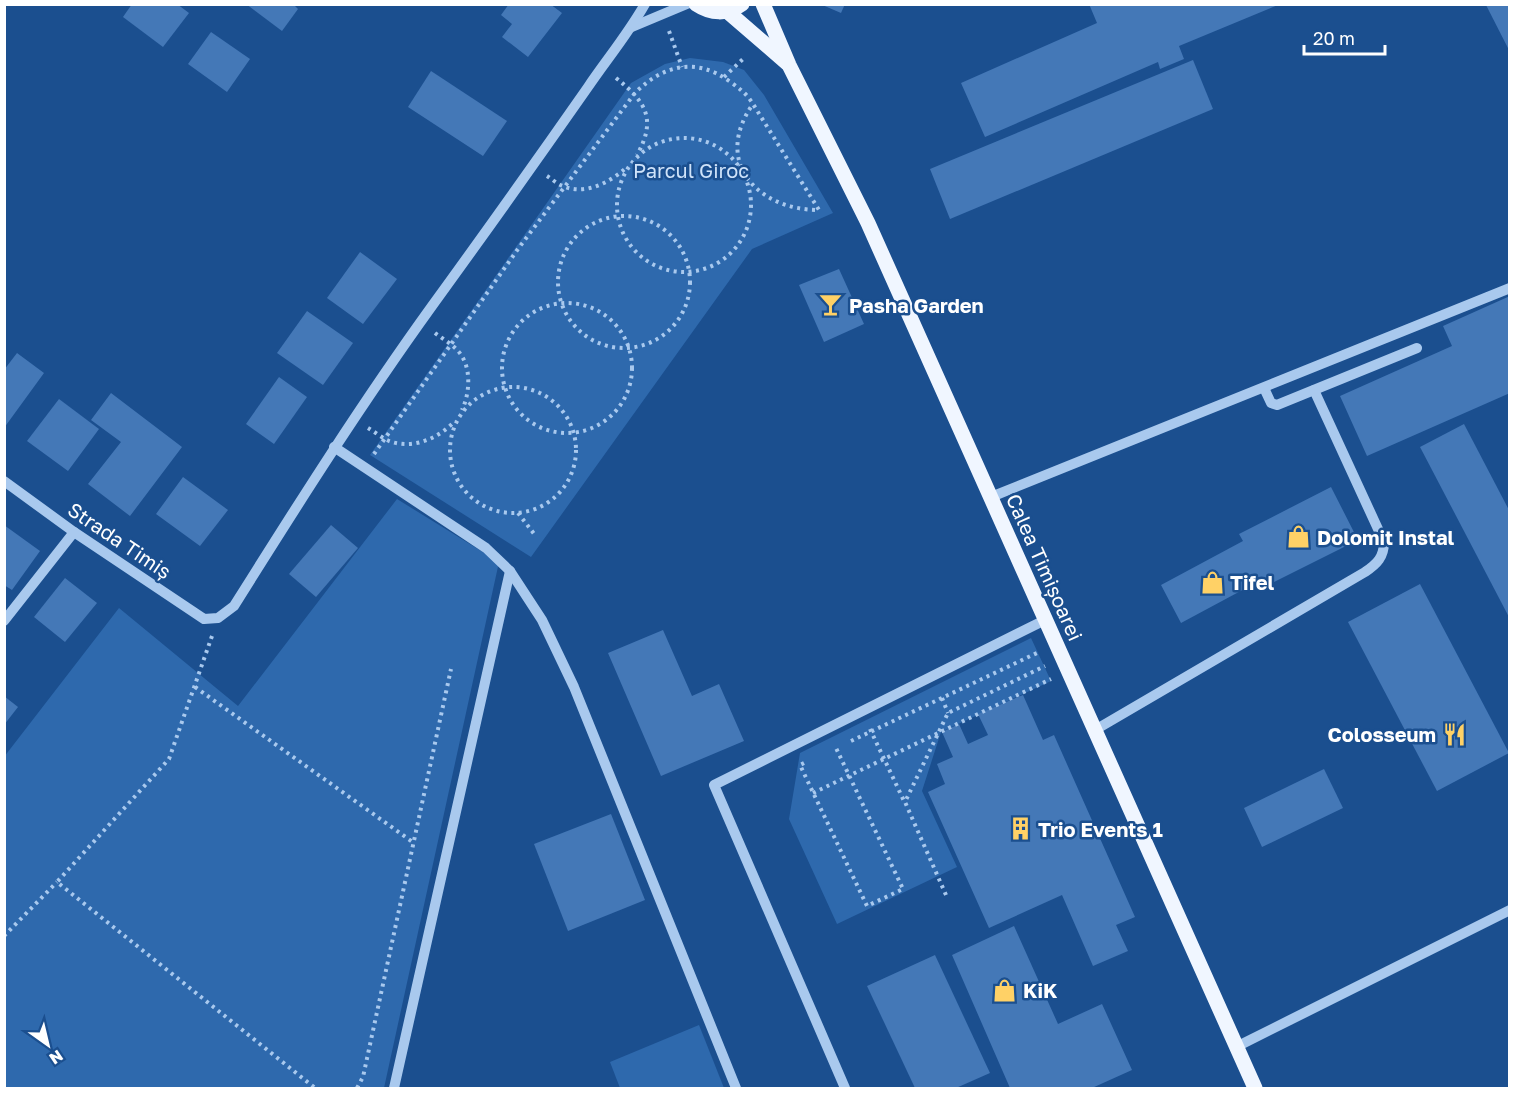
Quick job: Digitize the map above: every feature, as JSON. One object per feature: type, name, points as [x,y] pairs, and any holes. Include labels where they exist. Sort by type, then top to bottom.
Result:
[{"type":"main road","points":[[696,4],[715,13],[735,8]]},
{"type":"main road","name":"Calea Timișoarei","points":[[764,4],[789,65],[868,223],[1255,1089]]},
{"type":"main road","name":"Calea Timișoarei","points":[[735,8],[789,65]]},
{"type":"street","points":[[218,618],[234,606],[334,447],[602,66],[632,27],[645,4]]},
{"type":"street","points":[[632,27],[687,4]]},
{"type":"street","points":[[991,497],[1509,288]]},
{"type":"street","points":[[1264,388],[1271,403],[1277,405],[1418,348]]},
{"type":"street","points":[[1095,730],[1365,572],[1376,564],[1384,552],[1384,542],[1314,390]]},
{"type":"street","points":[[334,447],[486,548],[510,571],[542,620],[574,687],[736,1089]]},
{"type":"street","name":"Strada Timiș","points":[[4,480],[74,532],[204,619],[218,618]]},
{"type":"street","points":[[4,621],[74,532]]},
{"type":"street","points":[[394,1089],[510,571]]},
{"type":"street","points":[[845,1089],[714,785],[1045,620]]},
{"type":"street","points":[[1236,1047],[1509,910]]},
{"type":"path","points":[[668,28],[682,67]]},
{"type":"path","points":[[724,77],[744,58]]},
{"type":"path","points":[[602,66],[635,93],[644,108],[646,130],[644,142],[621,181],[617,217],[621,231],[637,254],[661,269],[689,272],[705,269],[720,262],[732,252],[742,238],[751,208],[750,192],[738,154],[741,130],[753,104]]},
{"type":"path","points":[[373,454],[450,344],[564,187],[635,93],[661,74],[682,67],[699,67],[724,77],[747,96],[819,210],[800,209],[771,200],[755,189],[727,153],[701,140],[686,138],[658,143],[645,150],[614,177],[594,187],[583,189],[564,187],[532,167]]},
{"type":"path","points":[[617,217],[643,219],[665,230],[681,249],[689,272],[688,296],[679,318],[672,327],[653,342],[630,348],[601,344],[584,334],[570,320],[561,303],[558,286],[560,268],[569,246],[585,229],[606,219],[617,217]]},
{"type":"path","points":[[561,303],[580,304],[604,314],[617,325],[630,348],[632,373],[629,389],[622,404],[597,426],[573,433],[547,430],[531,423],[512,404],[505,388],[502,371],[503,354],[513,331],[531,313],[547,306],[561,303]]},
{"type":"path","points":[[354,418],[384,438],[397,443],[422,442],[442,433],[459,418],[464,410],[479,397],[497,389],[524,387],[548,397],[566,414],[576,439],[576,458],[566,484],[545,504],[518,512],[491,508],[475,500],[463,487],[454,471],[450,453],[452,435],[459,418],[465,405],[467,369],[459,351],[420,323]]},
{"type":"path","points":[[518,512],[535,534]]},
{"type":"path","points":[[4,936],[57,882],[169,759],[218,618]]},
{"type":"path","points":[[827,752],[942,698],[1062,658]]},
{"type":"path","points":[[905,802],[948,713],[1062,658]]},
{"type":"path","points":[[813,792],[939,732],[1062,658]]},
{"type":"path","points":[[357,1089],[363,1077],[451,669]]},
{"type":"path","points":[[194,686],[414,843]]},
{"type":"path","points":[[942,698],[948,713]]},
{"type":"path","points":[[862,711],[946,895]]},
{"type":"path","points":[[809,761],[800,765],[867,906],[903,889],[836,748]]},
{"type":"path","points":[[57,882],[315,1089]]},
{"type":"green space","name":"Parcul Giroc","points":[[690,58],[723,62],[744,70],[764,95],[833,213],[752,249],[531,557],[370,455],[631,83],[665,64]]},
{"type":"green space","points":[[397,499],[499,562],[384,1088],[5,1088],[4,757],[119,608],[238,706]]},
{"type":"green space","points":[[1031,638],[1051,681],[941,732],[922,791],[957,867],[837,924],[789,819],[800,753]]},
{"type":"green space","points":[[699,1025],[724,1088],[620,1088],[610,1062]]},
{"type":"building","points":[[132,4],[177,4],[189,13],[163,47],[123,17]]},
{"type":"building","points":[[246,4],[293,4],[298,9],[282,31]]},
{"type":"building","points":[[509,4],[550,4],[562,13],[528,57],[502,37],[512,24],[501,15]]},
{"type":"building","points":[[820,4],[845,4],[841,13]]},
{"type":"building","points":[[1089,4],[1278,5],[1179,46],[1184,59],[1160,69],[1158,62],[985,137],[961,83],[1097,23]]},
{"type":"building","points":[[1486,5],[1510,5],[1510,52]]},
{"type":"building","points":[[211,32],[250,59],[227,92],[188,64]]},
{"type":"building","points":[[1193,60],[1213,109],[950,219],[930,169]]},
{"type":"building","points":[[431,71],[507,121],[483,156],[408,107]]},
{"type":"building","points":[[360,252],[397,279],[363,324],[327,298]]},
{"type":"building","name":"Pasha Garden","points":[[839,269],[864,324],[824,342],[799,285]]},
{"type":"building","points":[[1510,296],[1510,393],[1367,456],[1340,396],[1452,346],[1443,326]]},
{"type":"building","points":[[307,311],[353,343],[323,385],[277,353]]},
{"type":"building","points":[[17,353],[44,373],[4,428],[4,370]]},
{"type":"building","points":[[279,377],[307,397],[274,444],[246,424]]},
{"type":"building","points":[[111,393],[182,447],[130,516],[88,484],[121,442],[91,420]]},
{"type":"building","points":[[59,399],[99,429],[68,471],[27,441]]},
{"type":"building","points":[[1464,424],[1510,512],[1510,619],[1420,447]]},
{"type":"building","points":[[183,477],[228,510],[200,546],[156,514]]},
{"type":"building","name":"Dolomit Instal","points":[[1331,487],[1358,540],[1266,586],[1263,579],[1181,623],[1161,585],[1243,541],[1239,534]]},
{"type":"building","points":[[4,525],[40,551],[12,590],[4,585]]},
{"type":"building","points":[[331,525],[358,548],[316,597],[289,574]]},
{"type":"building","points":[[65,578],[97,603],[65,642],[34,617]]},
{"type":"building","points":[[1420,584],[1509,753],[1437,791],[1348,622]]},
{"type":"building","points":[[663,630],[692,696],[719,684],[744,741],[661,776],[608,653]]},
{"type":"building","name":"Trio Events 1","points":[[1023,695],[1043,740],[1054,735],[1135,917],[1116,925],[1128,951],[1093,966],[1062,895],[989,928],[928,792],[945,784],[937,764],[953,757],[942,732],[959,724],[968,744],[988,735],[978,714]]},
{"type":"building","points":[[4,696],[18,707],[4,725]]},
{"type":"building","points":[[1324,769],[1343,808],[1262,847],[1244,808]]},
{"type":"building","points":[[611,814],[645,900],[568,931],[534,844]]},
{"type":"building","name":"KiK","points":[[1014,926],[1058,1024],[1102,1004],[1132,1070],[1092,1088],[1010,1088],[952,955]]},
{"type":"building","points":[[935,955],[990,1073],[956,1088],[915,1088],[867,986]]},
{"type":"place","name":"Pasha Garden","points":[[831,305]]},
{"type":"place","name":"Dolomit Instal","points":[[1299,537]]},
{"type":"place","name":"Tifel","points":[[1212,582]]},
{"type":"place","name":"Colosseum","points":[[1454,734]]},
{"type":"place","name":"Trio Events 1","points":[[1020,829]]},
{"type":"place","name":"KiK","points":[[1005,990]]}]
